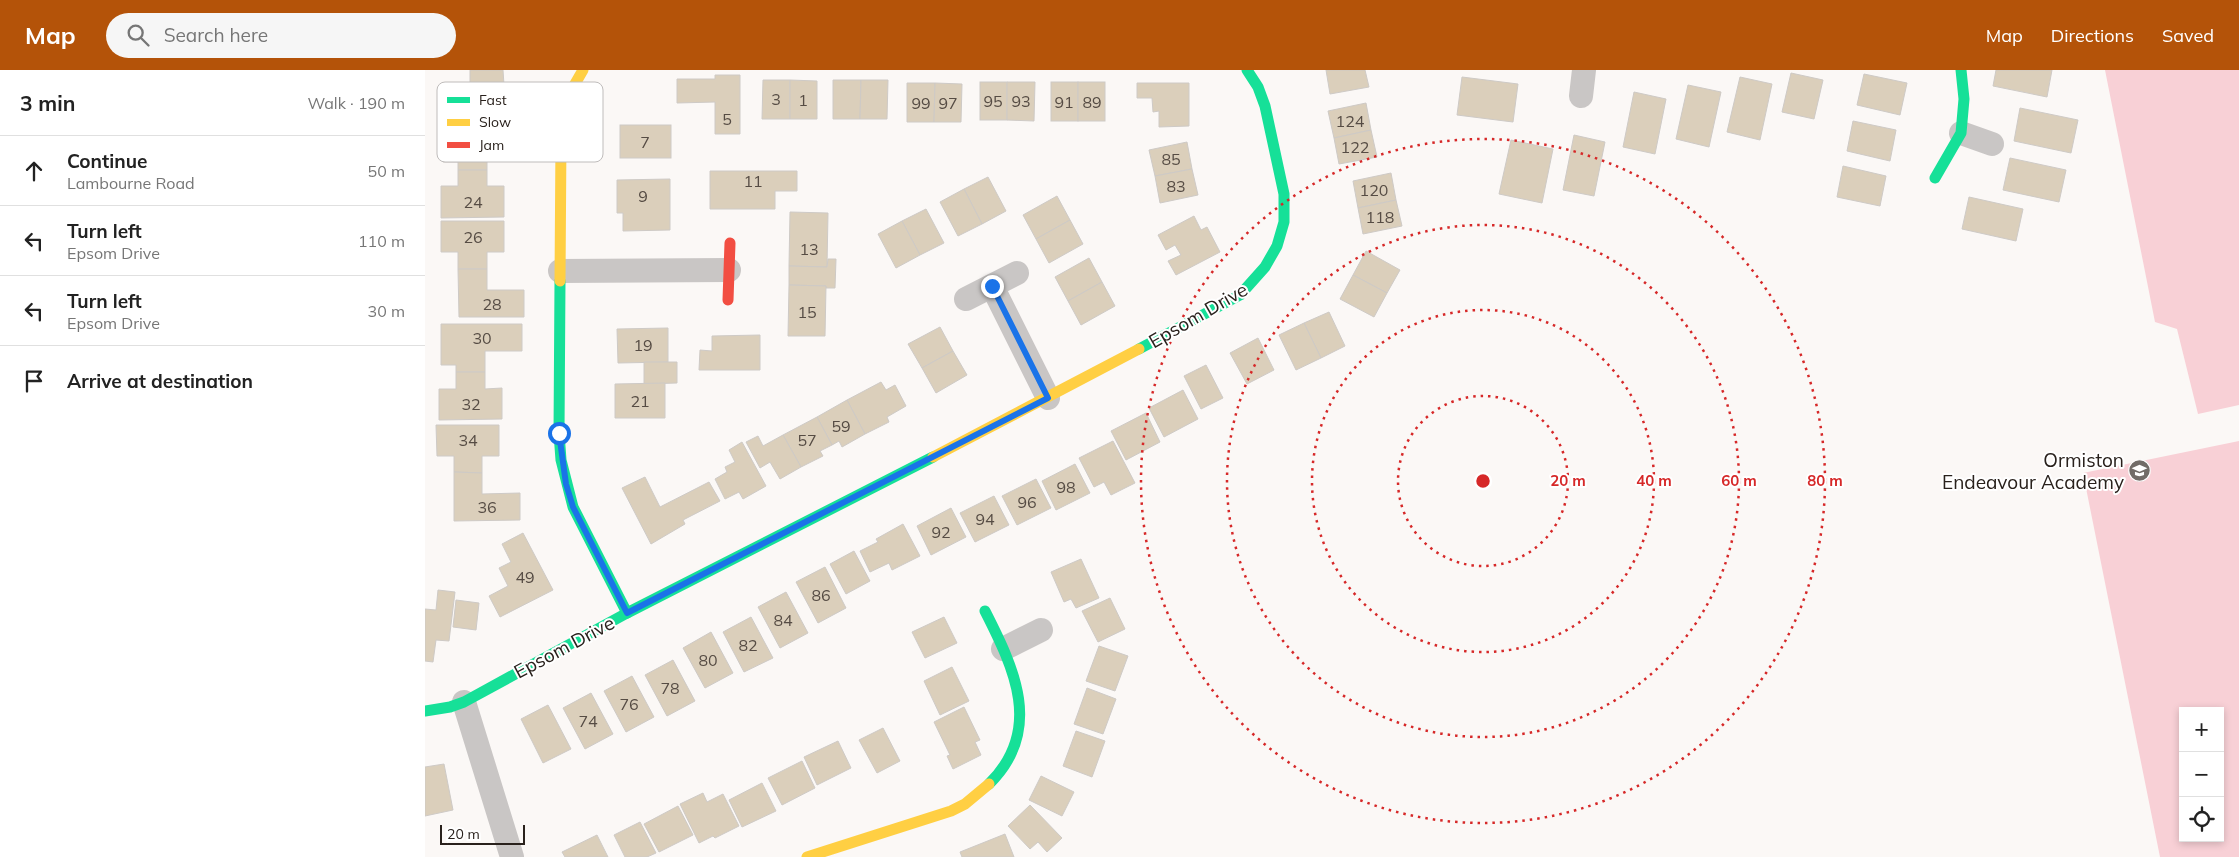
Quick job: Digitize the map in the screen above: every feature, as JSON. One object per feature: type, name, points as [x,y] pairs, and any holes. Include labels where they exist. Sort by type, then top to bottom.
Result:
[{"type":"street","points":[[576,82],[583,70]]},
{"type":"street","name":"Epsom Drive","points":[[425,711],[450,707],[464,702],[627,613],[1048,398],[1240,295],[1257,280],[1272,259],[1280,237],[1285,209],[1266,107],[1257,83],[1247,70]]},
{"type":"street","points":[[1581,96],[1584,70]]},
{"type":"street","points":[[1935,178],[1961,133],[1964,99],[1961,70]]},
{"type":"street","points":[[1961,133],[1992,144]]},
{"type":"street","points":[[561,162],[559,433],[566,484],[581,524],[627,613]]},
{"type":"street","points":[[728,300],[730,243]]},
{"type":"street","points":[[560,271],[729,270]]},
{"type":"street","points":[[966,299],[1017,272]]},
{"type":"street","points":[[992,286],[1048,398]]},
{"type":"street","points":[[807,857],[951,811],[978,795],[1001,771],[1015,742],[1019,718],[1019,694],[1003,649],[985,611]]},
{"type":"street","points":[[1003,649],[1041,630]]},
{"type":"street","points":[[464,702],[512,857]]},
{"type":"shaded area","points":[[2105,70],[2239,70],[2239,405],[2198,414],[2177,329],[2155,322]]},
{"type":"shaded area","points":[[2239,441],[2239,857],[2160,857],[2083,473]]},
{"type":"building","points":[[470,70],[503,70],[504,82],[470,82]]},
{"type":"building","points":[[1326,70],[1365,70],[1369,87],[1330,94]]},
{"type":"building","points":[[1996,70],[2052,70],[2047,97],[1993,86]]},
{"type":"building","points":[[1791,73],[1823,80],[1814,119],[1782,112]]},
{"type":"building","points":[[1864,74],[1907,83],[1900,115],[1857,105]]},
{"type":"building","points":[[715,75],[740,75],[740,134],[715,134],[715,102],[677,103],[677,79],[715,79]]},
{"type":"building","points":[[1462,77],[1518,84],[1513,122],[1457,115]]},
{"type":"building","points":[[1740,77],[1772,84],[1760,140],[1727,132]]},
{"type":"building","points":[[763,80],[790,80],[790,119],[762,119]]},
{"type":"building","points":[[790,80],[817,81],[817,119],[790,119]]},
{"type":"building","points":[[833,80],[861,80],[860,119],[833,119]]},
{"type":"building","points":[[861,80],[888,80],[887,119],[860,119]]},
{"type":"building","points":[[980,82],[1007,82],[1007,120],[980,120]]},
{"type":"building","points":[[1007,82],[1035,82],[1034,121],[1007,120]]},
{"type":"building","points":[[1051,82],[1078,82],[1078,121],[1051,121]]},
{"type":"building","points":[[1078,82],[1105,82],[1105,121],[1078,121]]},
{"type":"building","points":[[907,83],[935,83],[934,122],[907,122]]},
{"type":"building","points":[[935,83],[962,84],[961,122],[934,122]]},
{"type":"building","points":[[1137,83],[1189,83],[1189,126],[1159,127],[1159,111],[1153,112],[1152,98],[1137,98]]},
{"type":"building","points":[[1688,85],[1721,92],[1709,147],[1676,139]]},
{"type":"building","points":[[1634,92],[1666,99],[1655,154],[1623,147]]},
{"type":"building","points":[[1366,103],[1371,130],[1334,138],[1328,111]]},
{"type":"building","points":[[2020,108],[2078,120],[2071,153],[2014,141]]},
{"type":"building","points":[[1853,121],[1896,130],[1890,161],[1847,151]]},
{"type":"building","points":[[620,125],[671,125],[671,158],[620,158]]},
{"type":"building","points":[[1371,130],[1377,157],[1339,164],[1334,138]]},
{"type":"building","points":[[1574,135],[1605,142],[1594,196],[1563,190]]},
{"type":"building","points":[[1511,140],[1553,149],[1542,203],[1499,194]]},
{"type":"building","points":[[1187,142],[1192,169],[1155,176],[1149,150]]},
{"type":"building","points":[[2010,158],[2066,170],[2059,202],[2003,190]]},
{"type":"building","points":[[458,162],[487,162],[487,170],[458,170]]},
{"type":"building","points":[[1843,166],[1886,176],[1880,206],[1837,197]]},
{"type":"building","points":[[1192,169],[1198,195],[1160,203],[1155,176]]},
{"type":"building","points":[[458,170],[487,170],[487,186],[504,186],[504,217],[441,218],[441,186],[458,186]]},
{"type":"building","points":[[710,171],[797,171],[797,191],[775,191],[775,209],[710,209]]},
{"type":"building","points":[[1391,173],[1396,200],[1358,208],[1353,181]]},
{"type":"building","points":[[988,177],[1006,211],[982,224],[964,189]]},
{"type":"building","points":[[670,179],[670,230],[623,231],[623,213],[617,213],[617,180]]},
{"type":"building","points":[[964,189],[982,224],[958,236],[940,202]]},
{"type":"building","points":[[1057,196],[1070,220],[1036,239],[1023,215]]},
{"type":"building","points":[[1969,197],[2023,209],[2016,241],[1962,229]]},
{"type":"building","points":[[1396,200],[1402,226],[1363,234],[1358,208]]},
{"type":"building","points":[[926,209],[944,243],[920,255],[902,221]]},
{"type":"building","points":[[790,212],[828,213],[827,267],[789,266]]},
{"type":"building","points":[[1194,216],[1201,230],[1207,227],[1220,252],[1176,275],[1168,261],[1181,255],[1175,245],[1166,250],[1158,235]]},
{"type":"building","points":[[1070,220],[1083,244],[1049,263],[1036,239]]},
{"type":"building","points":[[441,221],[504,221],[504,252],[487,252],[487,269],[458,269],[458,252],[441,252]]},
{"type":"building","points":[[902,221],[920,255],[896,268],[878,234]]},
{"type":"building","points":[[1366,251],[1400,270],[1387,293],[1353,275]]},
{"type":"building","points":[[1089,258],[1102,282],[1068,301],[1055,277]]},
{"type":"building","points":[[828,259],[836,259],[835,288],[789,285],[789,266],[827,267]]},
{"type":"building","points":[[458,269],[487,269],[487,290],[524,290],[524,317],[459,317]]},
{"type":"building","points":[[1353,275],[1387,293],[1374,317],[1340,299]]},
{"type":"building","points":[[1102,282],[1115,306],[1081,325],[1068,301]]},
{"type":"building","points":[[789,285],[826,286],[825,336],[788,336]]},
{"type":"building","points":[[1329,312],[1345,346],[1321,358],[1304,323]]},
{"type":"building","points":[[1304,323],[1321,358],[1296,370],[1279,335]]},
{"type":"building","points":[[441,324],[522,324],[522,351],[485,351],[485,372],[456,372],[456,365],[441,365]]},
{"type":"building","points":[[940,327],[953,351],[922,368],[908,344]]},
{"type":"building","points":[[668,328],[668,362],[618,363],[617,329]]},
{"type":"building","points":[[760,335],[760,370],[699,370],[700,350],[712,351],[712,336]]},
{"type":"building","points":[[1258,338],[1274,370],[1247,384],[1230,353]]},
{"type":"building","points":[[953,351],[967,375],[936,393],[922,368]]},
{"type":"building","points":[[644,362],[677,362],[677,383],[644,384]]},
{"type":"building","points":[[1206,365],[1223,398],[1201,409],[1184,376]]},
{"type":"building","points":[[456,372],[485,372],[485,389],[502,388],[502,419],[439,420],[439,389],[456,389]]},
{"type":"building","points":[[881,382],[886,390],[895,385],[906,406],[887,417],[889,422],[865,434],[847,400]]},
{"type":"building","points":[[665,383],[665,418],[615,418],[615,384]]},
{"type":"building","points":[[1183,390],[1198,419],[1164,437],[1149,408]]},
{"type":"building","points":[[847,400],[865,434],[842,447],[839,441],[832,445],[817,417]]},
{"type":"building","points":[[1146,413],[1160,442],[1126,460],[1111,431]]},
{"type":"building","points":[[817,417],[832,445],[820,451],[823,456],[801,467],[783,435]]},
{"type":"building","points":[[436,425],[499,425],[499,456],[482,456],[482,473],[454,472],[454,456],[437,456]]},
{"type":"building","points":[[783,435],[801,467],[780,479],[770,462],[760,468],[746,442],[758,436],[763,446]]},
{"type":"building","points":[[1113,441],[1135,483],[1111,495],[1104,482],[1094,487],[1079,458]]},
{"type":"building","points":[[742,442],[766,486],[743,499],[739,492],[725,499],[715,479],[727,472],[725,467],[735,462],[729,450]]},
{"type":"building","points":[[1075,464],[1090,493],[1056,510],[1042,481]]},
{"type":"building","points":[[454,472],[482,473],[482,494],[520,493],[520,520],[454,521]]},
{"type":"building","points":[[645,477],[660,507],[709,482],[720,501],[683,520],[685,524],[651,544],[622,488]]},
{"type":"building","points":[[1036,479],[1051,508],[1017,525],[1002,496]]},
{"type":"building","points":[[994,496],[1009,525],[975,542],[960,513]]},
{"type":"building","points":[[951,508],[966,537],[931,555],[917,526]]},
{"type":"building","points":[[903,524],[920,556],[892,570],[889,563],[870,572],[860,551],[878,542],[876,539]]},
{"type":"building","points":[[523,533],[553,590],[500,617],[489,596],[508,586],[499,568],[511,562],[502,544]]},
{"type":"building","points":[[854,551],[870,581],[846,594],[830,564]]},
{"type":"building","points":[[1081,559],[1099,598],[1076,608],[1071,599],[1064,602],[1051,572]]},
{"type":"building","points":[[825,567],[846,608],[818,623],[796,582]]},
{"type":"building","points":[[438,590],[455,592],[449,641],[436,640],[433,662],[425,661],[425,609],[436,610]]},
{"type":"building","points":[[786,592],[808,633],[780,648],[758,607]]},
{"type":"building","points":[[1110,598],[1125,629],[1098,642],[1082,611]]},
{"type":"building","points":[[456,600],[479,603],[476,630],[453,627]]},
{"type":"building","points":[[751,617],[773,658],[744,672],[723,632]]},
{"type":"building","points":[[944,617],[957,643],[925,658],[912,632]]},
{"type":"building","points":[[711,632],[733,673],[705,688],[683,648]]},
{"type":"building","points":[[1099,646],[1128,656],[1115,691],[1086,681]]},
{"type":"building","points":[[673,660],[695,701],[667,716],[645,675]]},
{"type":"building","points":[[952,667],[969,701],[940,715],[924,681]]},
{"type":"building","points":[[632,676],[654,717],[626,732],[604,691]]},
{"type":"building","points":[[1087,688],[1116,699],[1103,734],[1074,724]]},
{"type":"building","points":[[591,693],[613,734],[585,749],[563,708]]},
{"type":"building","points":[[548,705],[571,749],[543,763],[521,719]]},
{"type":"building","points":[[964,707],[980,740],[975,742],[981,755],[953,769],[947,756],[950,755],[934,722]]},
{"type":"building","points":[[883,728],[900,761],[877,773],[859,740]]},
{"type":"building","points":[[1076,731],[1105,741],[1092,777],[1063,766]]},
{"type":"building","points":[[838,741],[851,768],[817,785],[804,757]]},
{"type":"building","points":[[802,761],[815,788],[782,805],[768,778]]},
{"type":"building","points":[[444,764],[453,810],[425,816],[425,767]]},
{"type":"building","points":[[1041,776],[1074,792],[1062,816],[1029,800]]},
{"type":"building","points":[[762,783],[776,811],[742,827],[729,800]]},
{"type":"building","points":[[703,793],[707,802],[723,794],[739,826],[715,838],[713,836],[699,843],[680,804]]},
{"type":"building","points":[[1030,805],[1062,838],[1047,852],[1038,842],[1030,849],[1008,826]]},
{"type":"building","points":[[678,806],[693,835],[659,852],[644,824]]},
{"type":"building","points":[[640,822],[656,853],[647,857],[625,857],[614,835]]},
{"type":"building","points":[[1005,834],[1014,857],[962,857],[960,852]]},
{"type":"building","points":[[597,835],[608,857],[565,857],[562,852]]},
{"type":"traffic: fast","points":[[1139,349],[1240,295],[1265,267],[1277,246],[1284,222],[1284,194],[1265,106],[1258,87],[1247,70]]},
{"type":"traffic: fast","points":[[1935,178],[1961,133],[1964,99],[1961,70]]},
{"type":"traffic: fast","points":[[560,281],[559,433],[561,460],[573,507],[627,613]]},
{"type":"traffic: fast","points":[[425,711],[450,707],[464,702],[627,613],[933,457]]},
{"type":"traffic: fast","points":[[985,611],[1006,654],[1014,677],[1019,699],[1020,721],[1016,742],[1006,763],[989,784]]},
{"type":"traffic: slow","points":[[576,82],[583,70]]},
{"type":"traffic: slow","points":[[560,281],[561,162]]},
{"type":"traffic: slow","points":[[933,457],[1139,349]]},
{"type":"traffic: slow","points":[[807,857],[951,811],[965,804],[989,784]]},
{"type":"traffic: jam","points":[[728,300],[730,243]]},
{"type":"place","name":"Ormiston Endeavour Academy","points":[[2140,471]]},
{"type":"route","points":[[559,433],[561,460],[573,507],[627,613],[1048,398],[992,286]]}]
